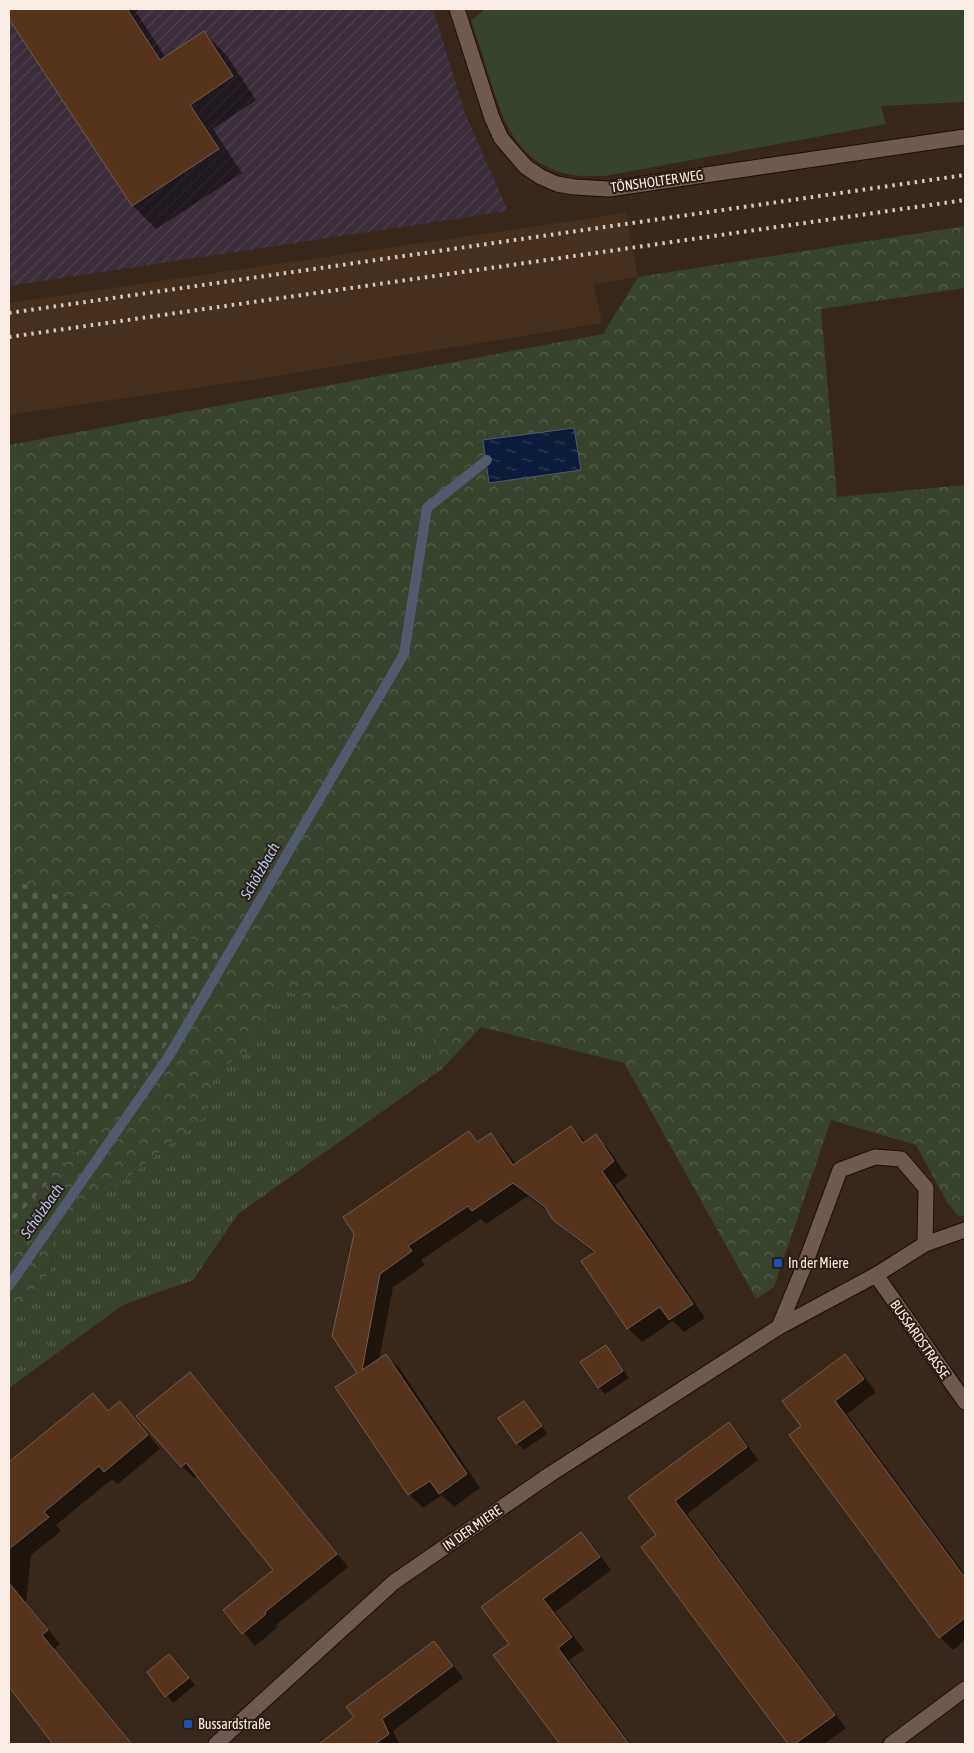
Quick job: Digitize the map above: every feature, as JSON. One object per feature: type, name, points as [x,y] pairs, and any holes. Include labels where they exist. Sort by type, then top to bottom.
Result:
[{"type":"street","name":"TÖNSHOLTER WEG","points":[[457,9],[492,118],[501,138],[526,167],[541,177],[557,184],[609,189],[965,137]]},
{"type":"street","points":[[778,1328],[805,1264],[840,1170],[875,1157],[901,1159],[926,1188],[925,1244]]},
{"type":"street","name":"IN DER MIERE","points":[[222,1743],[394,1582],[549,1475],[778,1328],[876,1275],[925,1244],[965,1230]]},
{"type":"street","name":"BUSSARDSTRASSE","points":[[876,1275],[965,1402]]},
{"type":"street","points":[[891,1744],[965,1689]]},
{"type":"shaded area","points":[[9,9],[433,9],[465,113],[508,211],[9,286]]},
{"type":"shaded area","points":[[626,213],[638,277],[594,284],[602,323],[258,379],[9,415],[9,303]]},
{"type":"green space","points":[[485,9],[965,9],[965,102],[881,106],[886,124],[605,176],[568,174],[547,167],[534,158],[523,148],[506,124],[471,21]]},
{"type":"green space","points":[[965,226],[965,288],[821,309],[837,497],[965,485],[965,1216],[958,1216],[947,1202],[916,1145],[831,1120],[774,1287],[756,1299],[624,1063],[481,1027],[442,1069],[432,1036],[281,989],[247,1052],[214,1073],[207,1115],[118,1185],[53,1225],[51,1271],[9,1320],[9,1226],[157,1060],[163,929],[9,879],[9,445],[603,334],[638,277]]},
{"type":"green space","points":[[9,879],[224,949],[157,1060],[9,1226]]},
{"type":"green space","points":[[281,989],[432,1036],[442,1069],[238,1214],[193,1280],[123,1305],[13,1385],[9,1390],[9,1320],[51,1271],[53,1225],[118,1185],[207,1115],[214,1073],[247,1052]]},
{"type":"water","points":[[574,428],[581,470],[489,483],[483,440]]},
{"type":"building","points":[[9,9],[127,9],[160,60],[204,31],[233,76],[190,105],[219,149],[132,206],[9,19]]},
{"type":"building","points":[[571,1126],[583,1143],[596,1134],[614,1161],[602,1171],[693,1304],[669,1320],[660,1307],[627,1329],[581,1261],[595,1252],[553,1220],[545,1207],[513,1183],[472,1211],[468,1206],[408,1246],[412,1251],[380,1274],[362,1370],[386,1354],[467,1474],[439,1494],[430,1481],[408,1495],[335,1387],[357,1373],[332,1336],[354,1234],[343,1217],[469,1131],[477,1142],[491,1133],[513,1165]]},
{"type":"building","points":[[606,1345],[623,1371],[598,1388],[580,1362]]},
{"type":"building","points":[[845,1354],[864,1379],[835,1401],[965,1578],[965,1618],[939,1638],[789,1435],[801,1426],[782,1401]]},
{"type":"building","points":[[190,1372],[337,1554],[265,1612],[266,1614],[242,1634],[223,1610],[273,1570],[186,1463],[181,1467],[136,1416]]},
{"type":"building","points":[[93,1393],[108,1411],[120,1401],[148,1435],[104,1472],[99,1466],[44,1512],[49,1517],[9,1549],[9,1462]]},
{"type":"building","points":[[524,1401],[542,1426],[516,1444],[498,1418]]},
{"type":"building","points":[[729,1422],[747,1447],[675,1501],[835,1715],[795,1744],[788,1744],[641,1547],[656,1535],[628,1497]]},
{"type":"building","points":[[581,1532],[600,1557],[543,1599],[572,1637],[558,1648],[629,1744],[560,1744],[493,1655],[509,1644],[481,1607]]},
{"type":"building","points":[[9,1583],[48,1630],[42,1635],[132,1744],[53,1744],[9,1687]]},
{"type":"building","points":[[434,1641],[453,1666],[382,1719],[389,1734],[375,1744],[319,1744],[354,1717],[346,1707]]},
{"type":"building","points":[[169,1654],[189,1678],[165,1697],[147,1672]]},
{"type":"waterway","name":"Schölzbach","points":[[9,1286],[169,1056],[404,654],[427,508],[487,460]]},
{"type":"railway","points":[[9,313],[965,175]]},
{"type":"railway","points":[[9,337],[965,200]]},
{"type":"place","name":"In der Miere","points":[[778,1263]]},
{"type":"place","name":"Bussardstraße","points":[[188,1724]]}]
